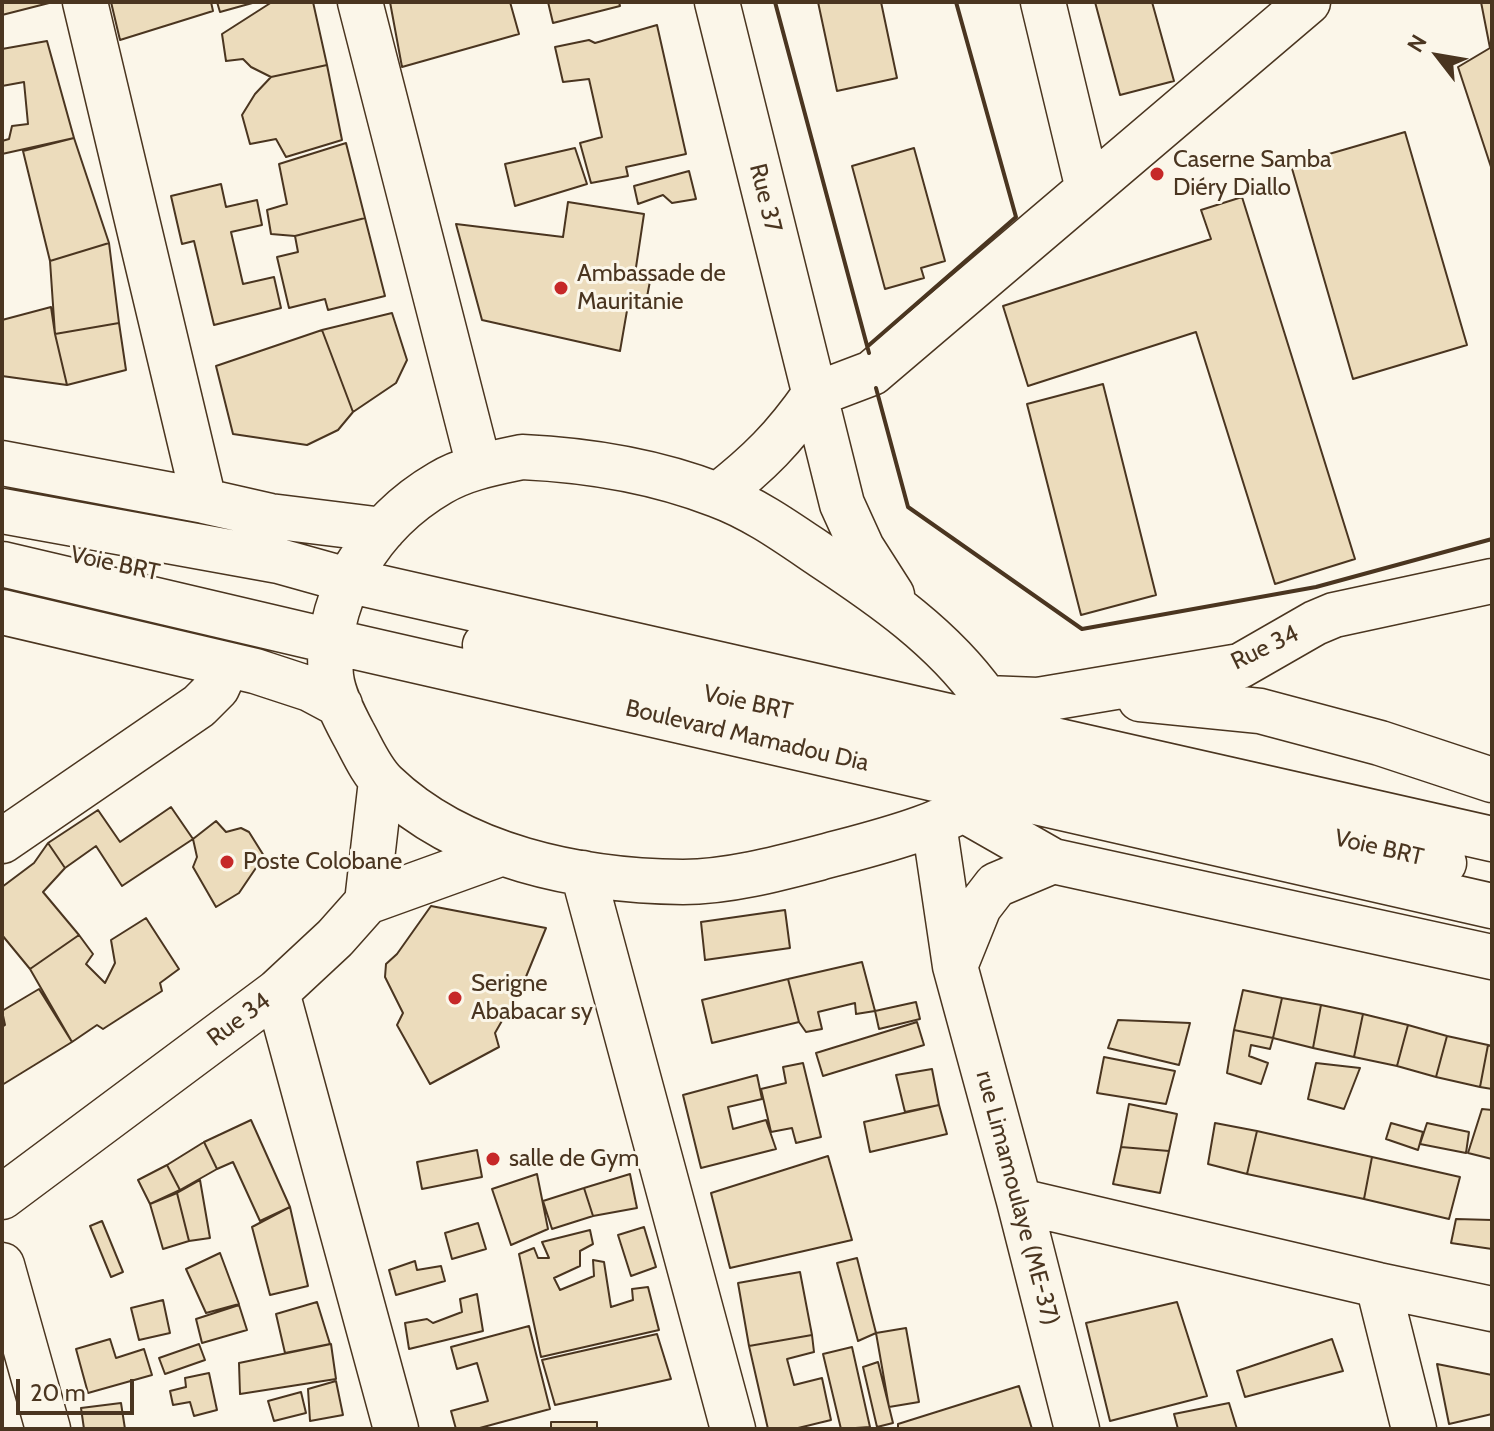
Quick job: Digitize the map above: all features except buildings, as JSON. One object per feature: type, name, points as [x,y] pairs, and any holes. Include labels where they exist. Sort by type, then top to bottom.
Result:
[{"type":"street","points":[[85,2],[204,501]]},
{"type":"street","points":[[360,2],[479,466]]},
{"type":"street","name":"Rue 37","points":[[717,2],[842,504],[862,548],[906,617]]},
{"type":"street","points":[[1043,2],[1088,189]]},
{"type":"street","points":[[718,495],[747,473],[788,432],[814,395],[872,373],[1308,2]]},
{"type":"street","points":[[979,768],[872,844],[770,871],[685,882],[583,873],[500,854],[426,817],[381,781],[345,719],[331,681],[338,611],[383,530],[410,504],[441,482],[479,466],[522,457],[576,460],[668,479],[718,495],[765,517],[867,586],[937,642],[979,768],[1053,861]]},
{"type":"street","points":[[2,463],[270,516],[383,530]]},
{"type":"street","name":"Boulevard Mamadou Dia","points":[[2,511],[279,561],[338,611],[979,768],[1259,786],[1492,839]]},
{"type":"street","name":"Voie BRT","points":[[2,539],[338,611]]},
{"type":"street","name":"Boulevard Mamadou Dia","points":[[2,564],[338,611],[979,768],[1492,906]]},
{"type":"street","name":"Rue 34","points":[[979,768],[1038,700],[1240,666],[1334,615],[1492,581]]},
{"type":"street","points":[[2,612],[255,671],[310,689],[340,705]]},
{"type":"street","points":[[2,841],[199,706],[217,688],[227,666]]},
{"type":"street","points":[[1086,693],[1260,711],[1380,743],[1492,780]]},
{"type":"street","points":[[1086,693],[1172,725],[1259,786]]},
{"type":"street","name":"Voie BRT","points":[[979,768],[1492,874]]},
{"type":"street","name":"rue Limamoulaye (ME-37)","points":[[979,768],[955,966],[1077,1429]]},
{"type":"street","points":[[381,781],[367,902],[500,854]]},
{"type":"street","points":[[955,966],[979,907],[996,885],[1053,861],[1492,957]]},
{"type":"street","points":[[583,873],[733,1429]]},
{"type":"street","name":"Rue 34","points":[[2,1197],[277,992],[335,938],[367,902]]},
{"type":"street","points":[[277,992],[396,1429]]},
{"type":"street","points":[[1019,1201],[1492,1309]]},
{"type":"street","points":[[2,1265],[48,1429]]},
{"type":"street","points":[[1378,1285],[1414,1429]]},
{"type":"wall","points":[[775,2],[869,353]]},
{"type":"wall","points":[[868,346],[1016,217],[956,2]]},
{"type":"wall","points":[[876,388],[908,507],[1082,629],[1316,587],[1492,539]]},
{"type":"place","name":"Caserne Samba Diéry Diallo","points":[[1157,174]]},
{"type":"place","name":"Ambassade de Mauritanie","points":[[561,288]]},
{"type":"place","name":"Poste Colobane","points":[[227,862]]},
{"type":"place","name":"Serigne Ababacar sy","points":[[455,998]]},
{"type":"place","name":"salle de Gym","points":[[493,1159]]}]
